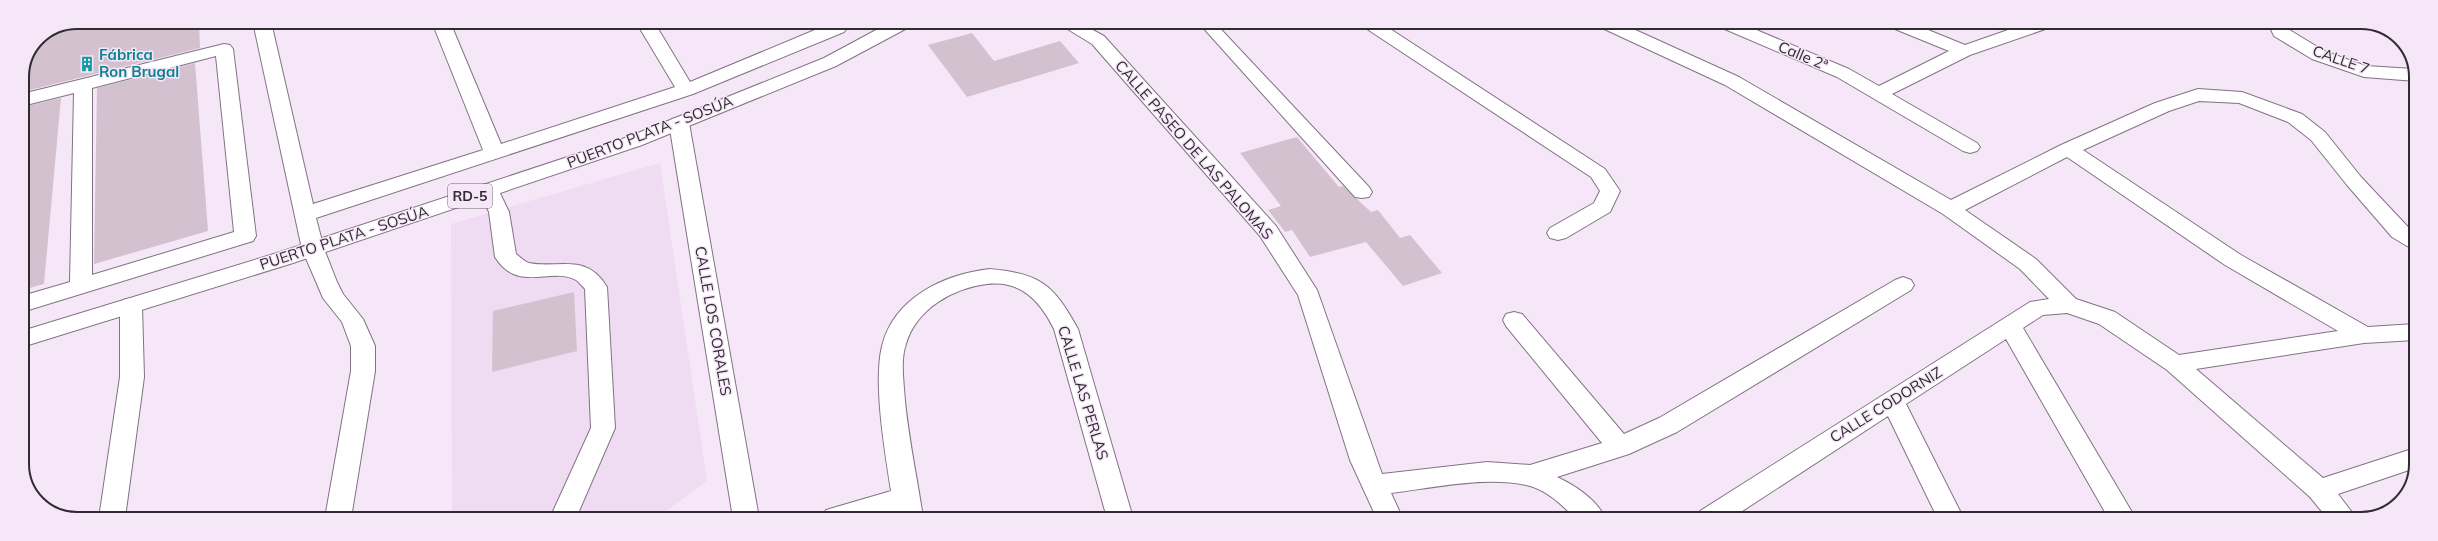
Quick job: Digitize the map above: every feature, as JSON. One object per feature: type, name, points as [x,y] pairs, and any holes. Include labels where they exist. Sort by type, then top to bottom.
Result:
[{"type":"street","points":[[264,29],[313,249],[334,298],[352,319],[363,346],[363,371],[339,512]]},
{"type":"street","points":[[445,29],[495,154]]},
{"type":"street","points":[[649,29],[686,90]]},
{"type":"street","points":[[306,214],[495,154],[686,90],[827,29]]},
{"type":"street","points":[[842,29],[854,49]]},
{"type":"street","name":"PUERTO PLATA - SOSÚA","points":[[29,337],[313,249],[635,141],[830,62],[892,29]]},
{"type":"street","name":"CALLE PASEO DE LAS PALOMAS","points":[[1077,29],[1098,40],[1268,231],[1309,295],[1363,460],[1387,512]]},
{"type":"street","points":[[1212,29],[1362,192]]},
{"type":"street","points":[[1379,29],[1598,173],[1610,192],[1603,207],[1558,233]]},
{"type":"street","points":[[1619,29],[1732,81],[1950,209],[2028,264],[2068,305],[2106,318],[2175,364],[2319,490],[2338,512]]},
{"type":"street","name":"Calle 2ª","points":[[1740,29],[1843,73],[1970,147]]},
{"type":"street","points":[[1911,29],[1964,51]]},
{"type":"street","points":[[1879,93],[1964,51],[2028,29]]},
{"type":"street","name":"CALLE 7","points":[[2279,29],[2280,32],[2318,55],[2364,71],[2409,74]]},
{"type":"street","points":[[29,98],[224,49],[246,236],[29,302]]},
{"type":"street","points":[[81,286],[83,85]]},
{"type":"street","points":[[1950,209],[2068,149],[2162,107],[2198,95],[2242,98],[2294,118],[2318,136],[2354,181],[2400,232],[2409,237]]},
{"type":"street","name":"CALLE LOS CORALES","points":[[679,123],[745,512]]},
{"type":"street","points":[[2068,149],[2233,260],[2364,335]]},
{"type":"street","points":[[489,190],[499,212],[506,257],[523,270],[567,270],[584,275],[596,287],[603,428],[566,512]]},
{"type":"street","name":"CALLE LAS PERLAS","points":[[907,508],[891,374],[893,345],[906,318],[930,294],[966,278],[1000,277],[1032,285],[1052,304],[1066,329],[1118,512]]},
{"type":"street","points":[[1374,485],[1487,472],[1530,475],[1620,447],[1668,425],[1903,285]]},
{"type":"street","name":"CALLE CODORNIZ","points":[[1720,512],[1892,400],[2038,308],[2068,305]]},
{"type":"street","points":[[113,512],[132,377],[131,306]]},
{"type":"street","points":[[1514,320],[1620,447]]},
{"type":"street","points":[[2010,327],[2119,512]]},
{"type":"street","points":[[2175,364],[2364,335],[2409,332]]},
{"type":"street","points":[[1892,400],[1948,512]]},
{"type":"street","points":[[2319,490],[2409,460]]},
{"type":"street","points":[[1530,475],[1567,493],[1586,512]]},
{"type":"street","points":[[878,512],[907,508]]},
{"type":"shaded area","points":[[660,163],[707,481],[665,512],[452,512],[451,224]]},
{"type":"building","name":"Fábrica Ron Brugal","points":[[199,29],[200,48],[29,90],[30,68],[37,50],[50,37],[68,30]]},
{"type":"building","points":[[972,33],[994,61],[1060,41],[1079,63],[967,97],[928,45]]},
{"type":"building","points":[[195,63],[208,231],[94,264],[97,88]]},
{"type":"building","name":"Fábrica Ron Brugal","points":[[61,98],[44,284],[29,288],[29,105]]},
{"type":"building","points":[[1297,137],[1339,187],[1343,186],[1371,212],[1378,210],[1400,238],[1410,235],[1442,273],[1403,286],[1366,242],[1310,257],[1292,230],[1285,232],[1268,210],[1281,206],[1240,153]]},
{"type":"building","points":[[574,292],[577,351],[492,372],[493,311]]},
{"type":"place","name":"Fábrica Ron Brugal","points":[[87,64]]}]
